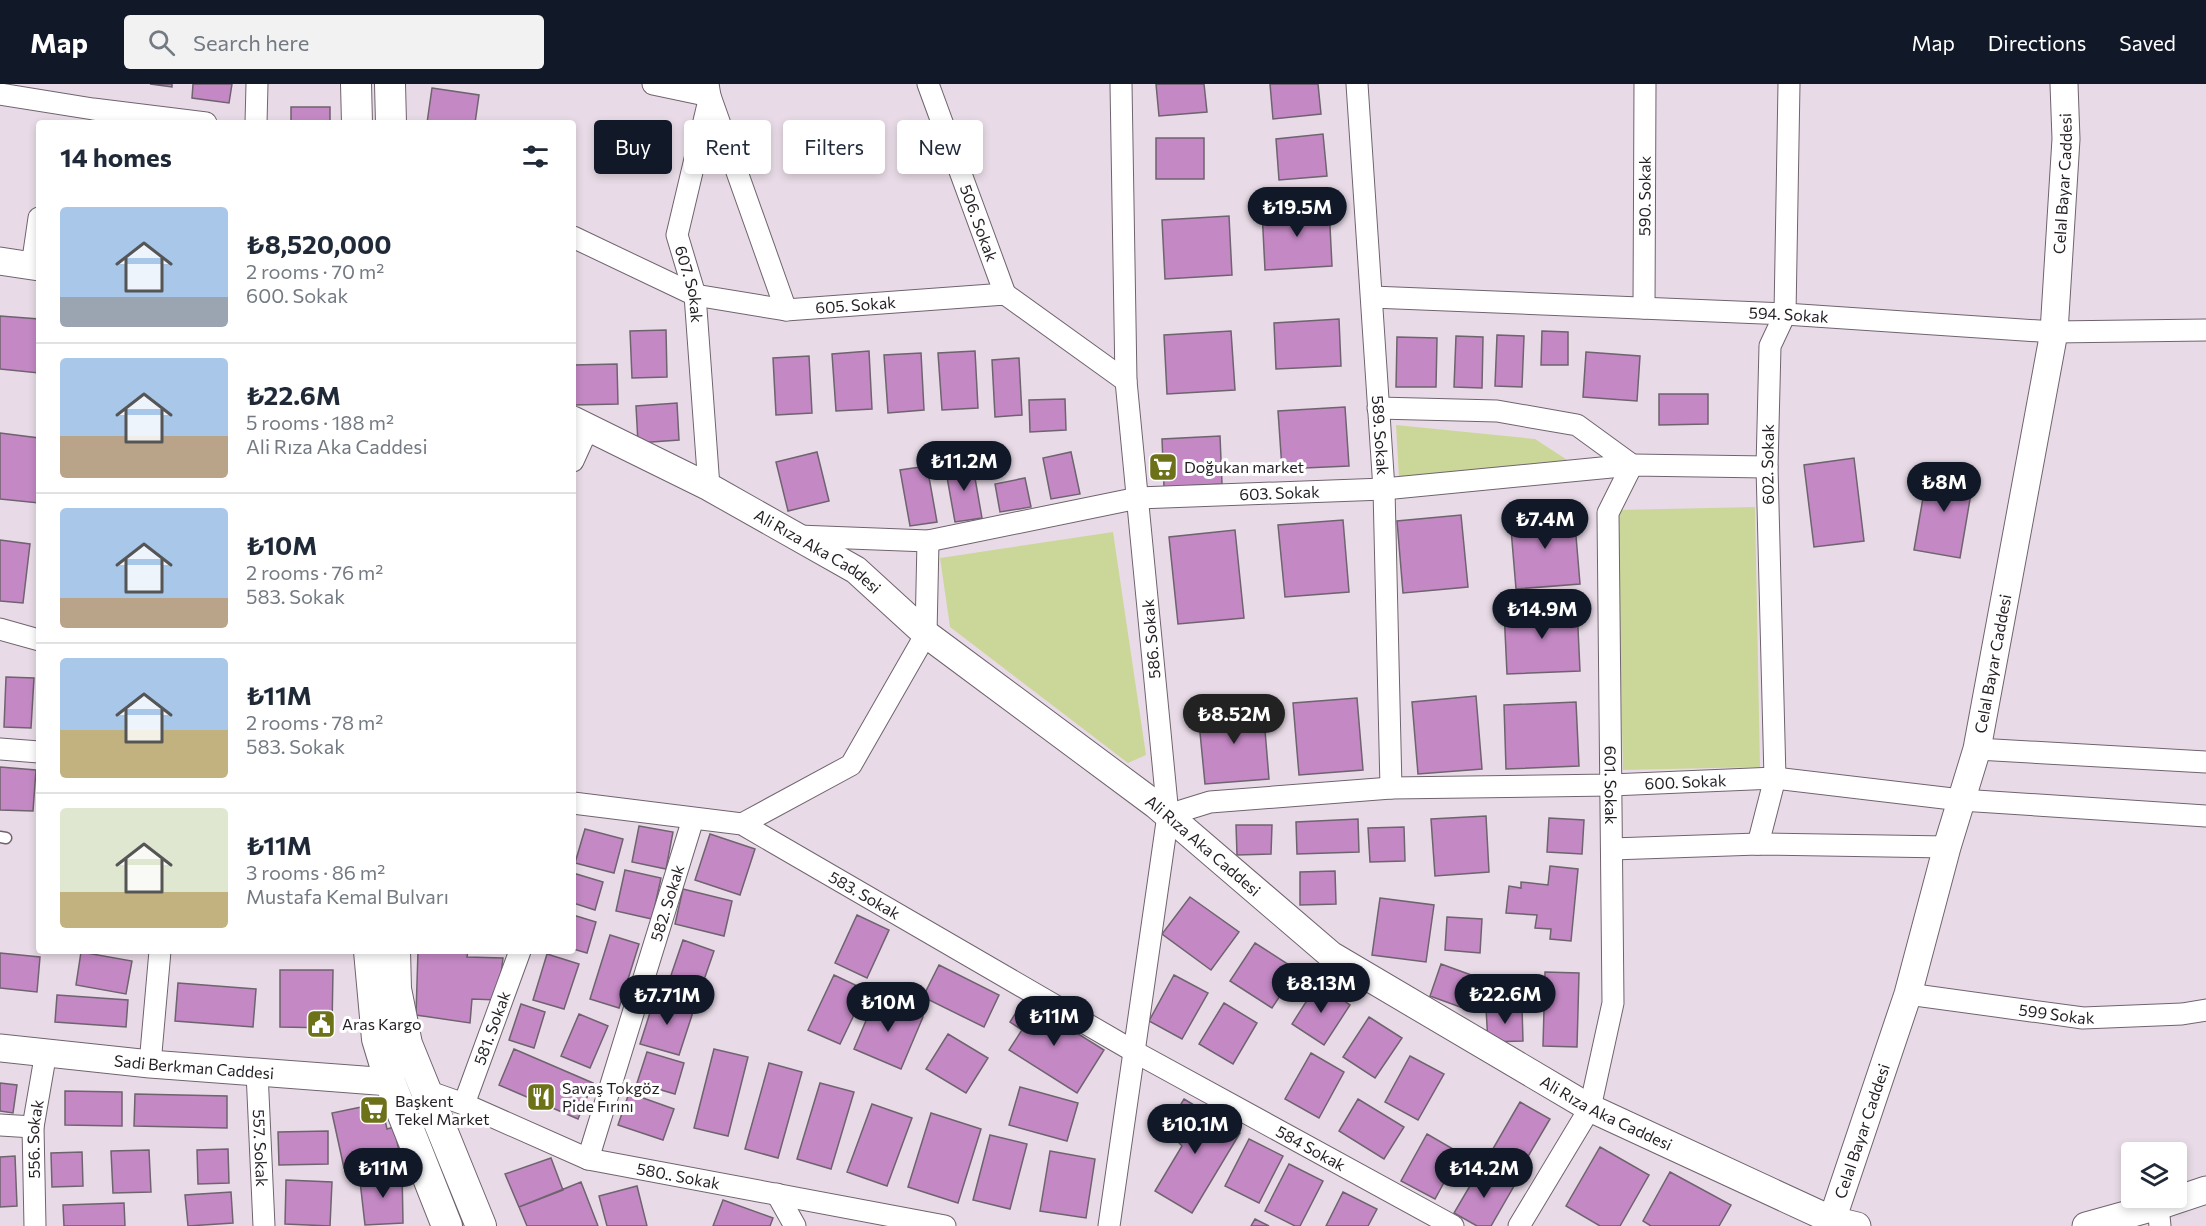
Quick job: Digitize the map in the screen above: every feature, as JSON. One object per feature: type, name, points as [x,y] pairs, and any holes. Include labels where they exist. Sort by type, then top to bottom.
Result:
[{"type":"main road","points":[[356,84],[357,120]]},
{"type":"main road","points":[[390,84],[391,120]]},
{"type":"main road","points":[[369,954],[377,1039],[390,1082],[447,1226]]},
{"type":"main road","points":[[395,954],[396,989],[406,1044],[480,1226]]},
{"type":"street","points":[[256,120],[257,84]]},
{"type":"street","points":[[653,84],[709,90],[786,310]]},
{"type":"street","name":"506. Sokak","points":[[928,84],[1005,294]]},
{"type":"street","name":"586. Sokak","points":[[1109,1226],[1168,815],[1126,381],[1121,84]]},
{"type":"street","name":"589. Sokak","points":[[1357,84],[1384,489],[1390,788]]},
{"type":"street","name":"590. Sokak","points":[[1644,308],[1645,84]]},
{"type":"street","name":"602. Sokak","points":[[1758,844],[1775,778],[1767,467],[1770,346],[1785,314],[1789,84]]},
{"type":"street","name":"Celal Bayar Caddesi","points":[[1840,1224],[1977,749],[2054,332],[2066,139],[2064,84]]},
{"type":"street","name":"607. Sokak","points":[[709,90],[677,235],[695,295],[709,487]]},
{"type":"street","points":[[0,94],[54,113],[160,120]]},
{"type":"street","name":"605. Sokak","points":[[576,238],[695,295],[786,310],[1005,294]]},
{"type":"street","points":[[0,261],[36,266]]},
{"type":"street","points":[[1005,294],[1126,381]]},
{"type":"street","name":"594. Sokak","points":[[1372,297],[1785,314],[2054,332],[2206,330]]},
{"type":"street","points":[[1378,408],[1497,411],[1577,425],[1632,465]]},
{"type":"street","points":[[576,445],[580,424]]},
{"type":"street","name":"Ali Rıza Aka Caddesi","points":[[580,424],[709,487],[856,570],[926,634],[1168,815],[1331,955],[1590,1108],[1840,1224]]},
{"type":"street","name":"603. Sokak","points":[[794,536],[928,541],[1138,498],[1384,489],[1632,465],[1767,467]]},
{"type":"street","name":"601. Sokak","points":[[1519,1226],[1590,1108],[1612,1004],[1608,513],[1632,465]]},
{"type":"street","points":[[742,824],[851,765],[926,634],[928,541]]},
{"type":"street","points":[[0,629],[36,638]]},
{"type":"street","points":[[0,749],[36,752]]},
{"type":"street","points":[[1977,749],[2206,762]]},
{"type":"street","name":"600. Sokak","points":[[1168,815],[1210,802],[1390,788],[1611,785],[1775,778],[1961,800],[2206,816]]},
{"type":"street","name":"583. Sokak","points":[[576,804],[742,824],[1135,1052]]},
{"type":"street","name":"582. Sokak","points":[[588,1159],[693,819]]},
{"type":"street","points":[[1612,849],[1758,844],[1947,847]]},
{"type":"street","points":[[150,1064],[160,954]]},
{"type":"street","name":"581. Sokak","points":[[464,1104],[519,954]]},
{"type":"street","name":"599 Sokak","points":[[1908,994],[2083,1018],[2182,1014],[2206,1010]]},
{"type":"street","name":"Sadi Berkman Caddesi","points":[[0,1048],[150,1064],[390,1082]]},
{"type":"street","name":"556. Sokak","points":[[36,1226],[33,1127],[46,1052]]},
{"type":"street","name":"584 Sokak","points":[[1135,1052],[1453,1226]]},
{"type":"street","name":"557. Sokak","points":[[257,1072],[264,1226]]},
{"type":"street","name":"580.. Sokak","points":[[424,1089],[464,1104],[588,1159],[777,1194],[840,1216],[945,1226]]},
{"type":"street","points":[[0,1125],[33,1127]]},
{"type":"street","points":[[2086,1226],[2159,1216],[2206,1190]]},
{"type":"street","points":[[777,1194],[795,1226]]},
{"type":"green space","points":[[1396,425],[1535,439],[1575,465],[1399,478]]},
{"type":"green space","points":[[1755,507],[1760,767],[1623,770],[1617,510]]},
{"type":"green space","points":[[1113,532],[1146,755],[1128,763],[950,627],[940,558]]},
{"type":"building","points":[[150,84],[172,84],[172,87]]},
{"type":"building","points":[[193,84],[232,84],[229,103],[192,98]]},
{"type":"building","points":[[1156,84],[1204,84],[1207,112],[1159,116]]},
{"type":"building","points":[[1270,84],[1318,84],[1321,114],[1273,119]]},
{"type":"building","points":[[432,88],[479,95],[475,120],[427,120]]},
{"type":"building","points":[[291,107],[330,107],[330,120],[291,120]]},
{"type":"building","points":[[1323,134],[1327,176],[1279,180],[1276,139]]},
{"type":"building","points":[[1156,138],[1204,138],[1204,179],[1156,179]]},
{"type":"building","points":[[1329,207],[1332,266],[1265,270],[1262,211]]},
{"type":"building","points":[[1229,216],[1232,275],[1165,279],[1162,220]]},
{"type":"building","points":[[0,316],[36,319],[36,373],[0,369]]},
{"type":"building","points":[[1339,319],[1341,366],[1276,369],[1274,323]]},
{"type":"building","points":[[666,330],[667,377],[632,378],[630,331]]},
{"type":"building","points":[[1231,331],[1235,390],[1167,394],[1164,335]]},
{"type":"building","points":[[1542,331],[1568,332],[1568,365],[1541,365]]},
{"type":"building","points":[[1497,335],[1524,336],[1522,387],[1495,386]]},
{"type":"building","points":[[1456,336],[1483,337],[1482,388],[1454,387]]},
{"type":"building","points":[[1397,337],[1437,338],[1436,387],[1396,387]]},
{"type":"building","points":[[869,351],[872,409],[836,411],[832,354]]},
{"type":"building","points":[[975,351],[978,408],[942,410],[938,353]]},
{"type":"building","points":[[1586,352],[1640,356],[1637,401],[1583,397]]},
{"type":"building","points":[[921,353],[924,410],[888,413],[884,355]]},
{"type":"building","points":[[809,356],[812,413],[776,415],[773,358]]},
{"type":"building","points":[[1019,358],[1022,415],[995,417],[992,360]]},
{"type":"building","points":[[617,364],[618,404],[576,405],[576,365]]},
{"type":"building","points":[[1659,394],[1708,394],[1708,424],[1659,425]]},
{"type":"building","points":[[1065,399],[1066,430],[1030,432],[1029,400]]},
{"type":"building","points":[[677,403],[679,440],[638,443],[636,406]]},
{"type":"building","points":[[1345,407],[1349,466],[1282,469],[1278,411]]},
{"type":"building","points":[[0,433],[36,438],[36,503],[0,499]]},
{"type":"building","points":[[1220,436],[1222,484],[1164,487],[1162,439]]},
{"type":"building","points":[[817,452],[829,501],[788,511],[776,462]]},
{"type":"building","points":[[1071,452],[1080,494],[1051,499],[1043,458]]},
{"type":"building","points":[[1854,458],[1864,541],[1814,547],[1804,465]]},
{"type":"building","points":[[972,461],[982,518],[955,522],[945,466]]},
{"type":"building","points":[[927,466],[937,522],[910,526],[900,470]]},
{"type":"building","points":[[1928,469],[1974,476],[1960,558],[1914,550]]},
{"type":"building","points":[[1025,478],[1031,507],[1000,512],[995,484]]},
{"type":"building","points":[[1574,512],[1580,584],[1516,589],[1510,517]]},
{"type":"building","points":[[1461,515],[1468,587],[1403,593],[1397,521]]},
{"type":"building","points":[[1343,520],[1349,592],[1285,597],[1278,525]]},
{"type":"building","points":[[1235,530],[1244,618],[1178,624],[1169,537]]},
{"type":"building","points":[[0,540],[30,544],[23,603],[0,601]]},
{"type":"building","points":[[1577,607],[1580,671],[1507,674],[1504,610]]},
{"type":"building","points":[[6,677],[34,678],[31,728],[4,727]]},
{"type":"building","points":[[1476,696],[1482,769],[1418,774],[1412,702]]},
{"type":"building","points":[[1357,698],[1363,770],[1299,775],[1293,703]]},
{"type":"building","points":[[1576,702],[1579,766],[1506,769],[1504,705]]},
{"type":"building","points":[[1263,706],[1269,779],[1205,784],[1198,712]]},
{"type":"building","points":[[0,767],[36,770],[33,811],[0,810]]},
{"type":"building","points":[[1486,816],[1489,872],[1435,876],[1431,819]]},
{"type":"building","points":[[1549,818],[1584,820],[1582,854],[1547,852]]},
{"type":"building","points":[[1358,819],[1359,852],[1297,854],[1296,822]]},
{"type":"building","points":[[1236,825],[1272,825],[1271,854],[1237,855]]},
{"type":"building","points":[[639,826],[673,832],[666,869],[632,862]]},
{"type":"building","points":[[1404,827],[1405,861],[1370,862],[1368,828]]},
{"type":"building","points":[[585,829],[623,839],[614,873],[576,863]]},
{"type":"building","points":[[710,834],[755,849],[740,895],[695,880]]},
{"type":"building","points":[[1550,866],[1578,869],[1571,941],[1550,939],[1551,929],[1535,928],[1537,915],[1506,913],[1509,886],[1521,888],[1521,882],[1548,885]]},
{"type":"building","points":[[625,870],[661,878],[652,919],[616,911]]},
{"type":"building","points":[[1335,871],[1336,904],[1300,905],[1300,872]]},
{"type":"building","points":[[576,874],[603,882],[595,910],[576,904]]},
{"type":"building","points":[[683,889],[732,901],[724,936],[675,924]]},
{"type":"building","points":[[1190,897],[1239,932],[1211,970],[1162,934]]},
{"type":"building","points":[[1380,898],[1434,905],[1426,962],[1372,955]]},
{"type":"building","points":[[857,915],[889,930],[867,978],[835,963]]},
{"type":"building","points":[[576,916],[596,922],[587,953],[576,950]]},
{"type":"building","points":[[1447,917],[1482,919],[1480,953],[1445,950]]},
{"type":"building","points":[[610,935],[639,944],[619,1008],[590,999]]},
{"type":"building","points":[[683,940],[714,951],[697,1000],[666,990]]},
{"type":"building","points":[[1255,943],[1297,970],[1272,1008],[1230,981]]},
{"type":"building","points":[[0,953],[40,957],[37,992],[0,988]]},
{"type":"building","points":[[81,954],[132,961],[126,994],[76,985]]},
{"type":"building","points":[[418,954],[468,954],[467,957],[503,958],[498,1000],[472,999],[470,1023],[416,1015]]},
{"type":"building","points":[[547,954],[579,964],[564,1009],[533,1000]]},
{"type":"building","points":[[1441,964],[1474,976],[1463,1008],[1430,996]]},
{"type":"building","points":[[939,965],[999,995],[984,1027],[923,997]]},
{"type":"building","points":[[280,970],[333,970],[332,1028],[280,1027]]},
{"type":"building","points":[[1545,972],[1579,973],[1577,1047],[1543,1046]]},
{"type":"building","points":[[834,975],[866,990],[840,1044],[808,1030]]},
{"type":"building","points":[[1174,975],[1208,993],[1182,1039],[1149,1021]]},
{"type":"building","points":[[178,983],[256,989],[253,1027],[175,1021]]},
{"type":"building","points":[[1318,983],[1350,1005],[1324,1045],[1292,1024]]},
{"type":"building","points":[[57,995],[128,1000],[126,1027],[55,1022]]},
{"type":"building","points":[[655,997],[694,1009],[679,1055],[640,1044]]},
{"type":"building","points":[[876,997],[923,1017],[901,1069],[854,1049]]},
{"type":"building","points":[[1024,1000],[1104,1050],[1077,1093],[1009,1050],[1022,1030],[1010,1022]]},
{"type":"building","points":[[1224,1003],[1257,1023],[1233,1064],[1199,1044]]},
{"type":"building","points":[[521,1004],[545,1012],[534,1048],[509,1040]]},
{"type":"building","points":[[1522,1007],[1523,1041],[1488,1042],[1486,1009]]},
{"type":"building","points":[[579,1014],[608,1026],[590,1068],[561,1056]]},
{"type":"building","points":[[1369,1017],[1402,1038],[1375,1078],[1343,1057]]},
{"type":"building","points":[[948,1034],[988,1058],[966,1093],[926,1069]]},
{"type":"building","points":[[514,1049],[593,1083],[578,1119],[499,1085]]},
{"type":"building","points":[[714,1049],[748,1057],[728,1136],[694,1128]]},
{"type":"building","points":[[647,1052],[684,1063],[675,1094],[637,1083]]},
{"type":"building","points":[[1311,1053],[1344,1072],[1319,1118],[1285,1099]]},
{"type":"building","points":[[1410,1056],[1444,1074],[1418,1120],[1385,1102]]},
{"type":"building","points":[[769,1063],[802,1072],[778,1158],[745,1149]]},
{"type":"building","points":[[0,1083],[17,1085],[13,1113],[0,1111]]},
{"type":"building","points":[[820,1083],[854,1092],[831,1169],[797,1159]]},
{"type":"building","points":[[1020,1087],[1078,1103],[1067,1141],[1009,1125]]},
{"type":"building","points":[[65,1091],[122,1092],[122,1126],[65,1125]]},
{"type":"building","points":[[629,1093],[674,1109],[663,1140],[618,1125]]},
{"type":"building","points":[[135,1094],[227,1096],[227,1128],[134,1126]]},
{"type":"building","points":[[1184,1099],[1240,1133],[1192,1213],[1155,1191],[1182,1146],[1166,1129]]},
{"type":"building","points":[[1358,1099],[1404,1127],[1384,1159],[1339,1131]]},
{"type":"building","points":[[1520,1102],[1550,1119],[1513,1182],[1483,1166]]},
{"type":"building","points":[[381,1103],[387,1129],[394,1127],[400,1156],[344,1168],[332,1113]]},
{"type":"building","points":[[872,1104],[912,1118],[887,1186],[847,1172]]},
{"type":"building","points":[[931,1113],[981,1129],[958,1203],[908,1187]]},
{"type":"building","points":[[328,1131],[328,1164],[279,1165],[278,1132]]},
{"type":"building","points":[[1427,1134],[1460,1153],[1435,1199],[1401,1181]]},
{"type":"building","points":[[990,1135],[1027,1144],[1010,1209],[973,1200]]},
{"type":"building","points":[[1249,1139],[1283,1156],[1259,1203],[1225,1186]]},
{"type":"building","points":[[1600,1147],[1649,1175],[1620,1226],[1600,1226],[1566,1206]]},
{"type":"building","points":[[228,1149],[229,1183],[198,1184],[197,1150]]},
{"type":"building","points":[[149,1150],[151,1192],[113,1193],[111,1151]]},
{"type":"building","points":[[1050,1151],[1095,1159],[1086,1218],[1040,1211]]},
{"type":"building","points":[[82,1152],[83,1186],[52,1187],[51,1153]]},
{"type":"building","points":[[15,1156],[17,1206],[0,1207],[0,1157]]},
{"type":"building","points":[[551,1158],[563,1190],[519,1207],[505,1174]]},
{"type":"building","points":[[1289,1164],[1323,1181],[1300,1226],[1295,1226],[1265,1211]]},
{"type":"building","points":[[1481,1167],[1514,1186],[1491,1226],[1477,1226],[1454,1213]]},
{"type":"building","points":[[402,1169],[403,1223],[365,1225],[360,1181]]},
{"type":"building","points":[[1670,1172],[1731,1205],[1719,1226],[1651,1226],[1643,1221]]},
{"type":"building","points":[[286,1180],[332,1182],[330,1226],[285,1224]]},
{"type":"building","points":[[581,1182],[598,1226],[527,1226],[519,1207]]},
{"type":"building","points":[[637,1186],[647,1226],[607,1226],[599,1196]]},
{"type":"building","points":[[231,1192],[233,1223],[188,1226],[185,1195]]},
{"type":"building","points":[[1343,1192],[1377,1209],[1368,1226],[1326,1226]]},
{"type":"building","points":[[723,1200],[773,1218],[770,1226],[713,1226]]},
{"type":"building","points":[[124,1203],[125,1226],[64,1226],[63,1205]]},
{"type":"building","points":[[1255,1219],[1269,1226],[1251,1226]]},
{"type":"place","name":"Doğukan market","points":[[1163,467]]},
{"type":"place","name":"Aras Kargo","points":[[321,1024]]},
{"type":"place","name":"Savaş Tokgöz Pide Fırını","points":[[541,1097]]},
{"type":"place","name":"Başkent Tekel Market","points":[[374,1110]]}]
